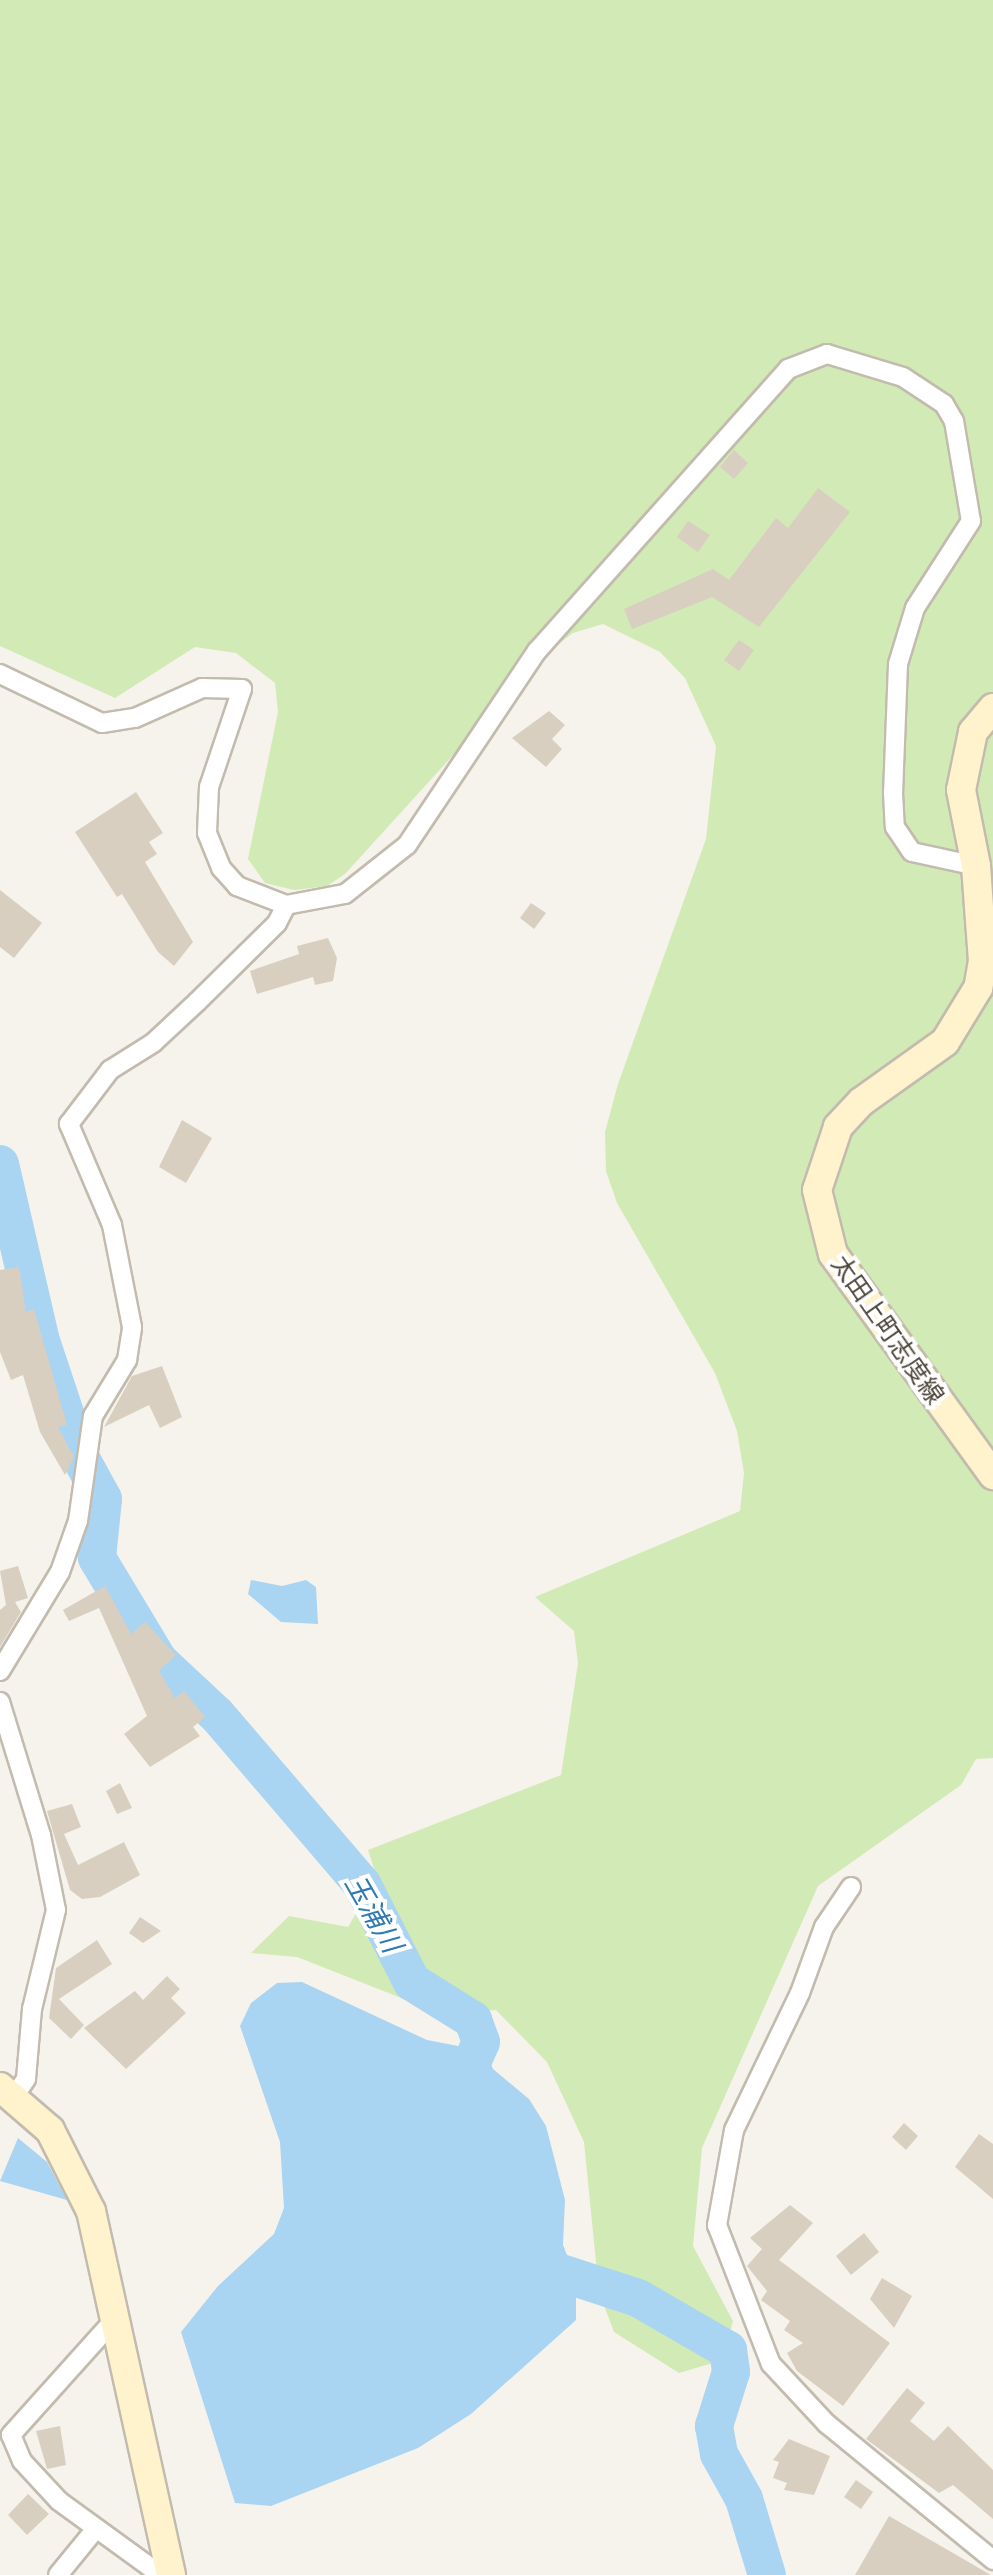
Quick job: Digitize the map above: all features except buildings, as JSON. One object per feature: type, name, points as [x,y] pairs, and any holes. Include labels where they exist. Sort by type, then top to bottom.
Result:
[{"type":"main road","name":"太田上町志度線","points":[[993,708],[972,732],[960,790],[976,866],[982,960],[965,1016],[945,1042],[861,1102],[838,1127],[817,1190],[833,1254],[993,1476]]},
{"type":"main road","points":[[7,2092],[38,2115],[74,2166],[92,2211],[171,2575]]},
{"type":"street","points":[[0,674],[102,723],[135,718],[202,688],[242,690],[210,786],[207,833],[221,868],[237,886],[286,905],[345,894],[406,844],[537,651],[788,369],[827,354],[903,376],[944,404],[954,421],[971,521],[915,608],[904,646],[893,793],[896,827],[912,852],[976,866]]},
{"type":"street","points":[[0,1672],[60,1572],[78,1521],[93,1416],[126,1360],[132,1327],[112,1225],[69,1124],[110,1070],[153,1043],[198,1002],[277,923],[286,905]]},
{"type":"street","points":[[0,1702],[56,1910],[32,2009],[26,2079],[7,2092]]},
{"type":"street","points":[[851,1886],[824,1927],[800,1993],[734,2130],[717,2225],[771,2364],[826,2424],[993,2560]]},
{"type":"street","points":[[115,2318],[11,2435],[22,2461],[94,2531],[162,2575]]},
{"type":"street","points":[[58,2575],[94,2531]]},
{"type":"green space","points":[[0,0],[993,0],[993,1758],[976,1759],[961,1785],[818,1886],[702,2148],[693,2246],[733,2321],[723,2360],[679,2373],[614,2332],[599,2292],[584,2142],[547,2062],[496,2010],[442,2014],[297,1957],[251,1953],[289,1916],[348,1927],[377,1878],[368,1850],[561,1775],[578,1663],[574,1631],[535,1597],[740,1511],[744,1473],[737,1431],[715,1373],[617,1203],[606,1171],[605,1132],[618,1084],[706,839],[716,746],[685,678],[660,652],[603,624],[573,633],[546,653],[345,874],[327,886],[294,890],[265,883],[248,859],[278,712],[275,683],[236,653],[195,647],[115,698],[0,646]]},
{"type":"water","points":[[251,1580],[282,1586],[306,1580],[316,1587],[318,1624],[281,1622],[248,1594]]},
{"type":"water","points":[[302,1982],[427,2040],[458,2046],[481,2042],[493,2069],[529,2099],[546,2126],[565,2200],[563,2245],[576,2278],[576,2320],[471,2414],[418,2448],[271,2506],[235,2503],[181,2332],[218,2286],[274,2234],[284,2208],[280,2142],[240,2026],[251,2003],[277,1983]]},
{"type":"water","points":[[18,2138],[47,2162],[67,2200],[0,2181]]},
{"type":"waterway","name":"玉浦川","points":[[0,1164],[41,1341],[79,1455],[103,1499],[97,1558],[159,1661],[217,1715],[362,1884],[412,1982],[473,2020],[481,2042],[462,2085]]},
{"type":"waterway","name":"玉浦川","points":[[537,2248],[555,2271],[638,2298],[728,2350],[731,2372],[714,2426],[719,2454],[744,2499],[767,2575]]}]
